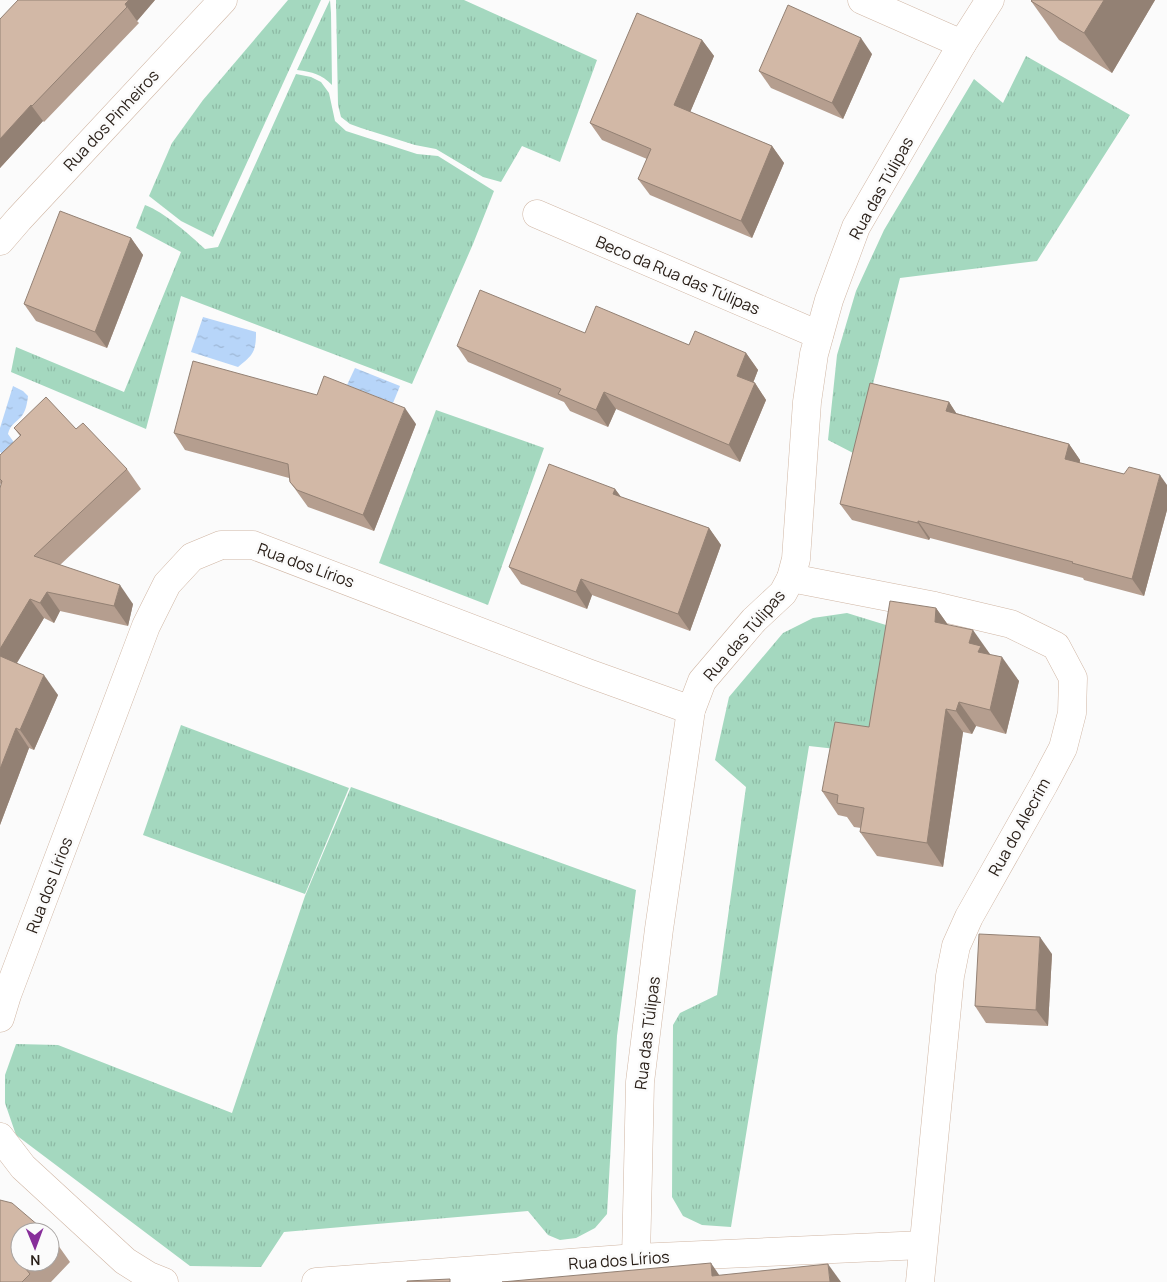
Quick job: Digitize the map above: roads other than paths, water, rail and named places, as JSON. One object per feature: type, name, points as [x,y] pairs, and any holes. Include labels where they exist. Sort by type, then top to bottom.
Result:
[{"type":"street","name":"Rua dos Pinheiros","points":[[0,241],[18,219],[223,0]]},
{"type":"street","points":[[862,0],[962,44]]},
{"type":"street","name":"Rua das Túlipas","points":[[636,1258],[640,1082],[659,929],[691,710],[702,681],[754,620],[783,593],[791,578],[796,559],[807,402],[814,354],[829,300],[856,227],[962,44],[990,0]]},
{"type":"street","name":"Beco da Rua das Túlipas","points":[[537,214],[819,335]]},
{"type":"street","name":"Rua dos Lírios","points":[[0,1018],[7,994],[146,626],[167,584],[192,557],[221,545],[253,545],[588,673],[691,710]]},
{"type":"street","name":"Rua do Alecrim","points":[[791,578],[935,606],[1011,624],[1056,646],[1073,678],[1072,713],[1063,748],[969,917],[956,946],[950,976],[920,1282]]},
{"type":"street","points":[[0,1137],[23,1167],[125,1261],[149,1276],[164,1282]]},
{"type":"street","name":"Rua dos Lírios","points":[[316,1282],[636,1258],[923,1245]]},
{"type":"water","points":[[203,317],[256,332],[254,349],[250,356],[238,367],[191,352]]},
{"type":"water","points":[[355,368],[400,386],[393,403],[347,385]]},
{"type":"water","points":[[13,386],[23,391],[28,396],[28,399],[24,412],[11,426],[8,434],[17,449],[3,454],[0,452],[0,428]]}]
